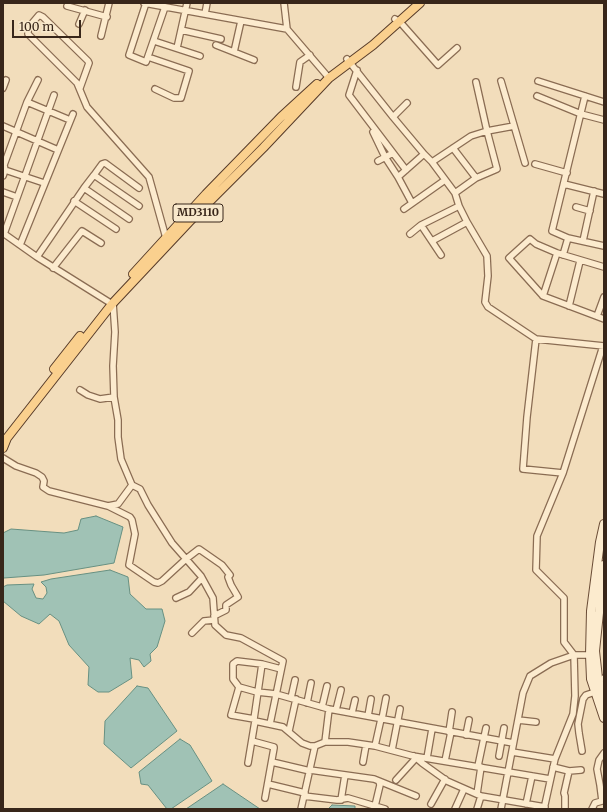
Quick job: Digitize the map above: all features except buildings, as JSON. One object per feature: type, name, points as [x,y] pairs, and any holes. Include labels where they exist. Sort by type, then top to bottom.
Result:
[{"type":"main road","name":"MD3110","points":[[397,20],[412,3]]},
{"type":"main road","name":"MD3110","points":[[3,437],[71,348],[206,194],[281,118],[348,60],[420,3]]},
{"type":"main road","name":"MD3110","points":[[3,448],[8,438],[111,303],[268,143],[328,77]]},
{"type":"main road","points":[[603,529],[591,611],[590,656],[591,679],[604,718]]},
{"type":"main road","points":[[604,565],[595,651],[602,678],[604,703]]},
{"type":"street","points":[[101,36],[107,17],[109,3]]},
{"type":"street","points":[[161,5],[154,41],[146,62],[129,55],[145,3],[161,5],[286,29],[328,77]]},
{"type":"street","points":[[177,48],[187,3]]},
{"type":"street","points":[[205,14],[207,3]]},
{"type":"street","points":[[284,3],[286,29]]},
{"type":"street","points":[[67,6],[107,17]]},
{"type":"street","points":[[79,24],[84,10]]},
{"type":"street","points":[[80,88],[89,63],[88,60],[43,17],[39,15],[28,28],[28,34],[77,83],[87,107],[149,177],[166,238]]},
{"type":"street","points":[[397,20],[438,65],[457,48]]},
{"type":"street","points":[[234,52],[241,21]]},
{"type":"street","points":[[181,30],[221,39]]},
{"type":"street","points":[[154,41],[200,56]]},
{"type":"street","points":[[216,45],[254,60]]},
{"type":"street","points":[[296,87],[300,62],[310,55]]},
{"type":"street","points":[[148,57],[189,71],[181,98],[174,98],[155,89]]},
{"type":"street","points":[[348,60],[393,117],[432,162],[455,193],[459,206],[467,222],[487,256],[488,276],[485,302],[488,307],[536,339],[604,346],[564,473],[537,536],[536,570],[564,598],[564,642],[574,655],[575,696],[573,714],[555,759],[544,808],[479,795],[444,779],[415,757]]},
{"type":"street","points":[[357,70],[349,95],[406,170]]},
{"type":"street","points":[[3,88],[6,80]]},
{"type":"street","points":[[3,176],[5,170],[4,165],[16,132],[27,102],[38,80]]},
{"type":"street","points":[[538,80],[604,102]]},
{"type":"street","points":[[501,81],[526,163]]},
{"type":"street","points":[[455,193],[476,178],[498,169],[487,131],[476,82]]},
{"type":"street","points":[[54,95],[4,234],[53,268],[111,303],[115,332],[113,366],[114,397],[118,420],[118,437],[121,459],[132,485],[140,489],[148,505],[172,543],[202,578],[213,598],[214,625],[226,635],[241,638],[283,661],[270,724]]},
{"type":"street","points":[[537,96],[581,114],[604,120]]},
{"type":"street","points":[[585,96],[552,231],[568,238],[604,246]]},
{"type":"street","points":[[20,246],[44,183],[72,117],[48,111],[27,102]]},
{"type":"street","points":[[393,117],[407,103]]},
{"type":"street","points":[[370,123],[385,157],[412,203]]},
{"type":"street","points":[[3,126],[58,150]]},
{"type":"street","points":[[432,162],[471,136],[487,131],[514,126]]},
{"type":"street","points":[[453,148],[476,178]]},
{"type":"street","points":[[378,161],[393,153]]},
{"type":"street","points":[[398,177],[424,154]]},
{"type":"street","points":[[36,257],[74,201],[102,164],[105,163],[139,188]]},
{"type":"street","points":[[535,164],[567,173]]},
{"type":"street","points":[[5,170],[44,183]]},
{"type":"street","points":[[94,175],[139,206]]},
{"type":"street","points":[[404,209],[444,180]]},
{"type":"street","points":[[564,184],[604,194]]},
{"type":"street","points":[[84,188],[129,219]]},
{"type":"street","points":[[583,241],[594,191]]},
{"type":"street","points":[[3,192],[17,197]]},
{"type":"street","points":[[74,201],[116,230]]},
{"type":"street","points":[[410,234],[422,225],[459,206]]},
{"type":"street","points":[[576,207],[590,211]]},
{"type":"street","points":[[432,241],[467,222]]},
{"type":"street","points":[[422,225],[441,255]]},
{"type":"street","points":[[53,268],[82,231],[101,243]]},
{"type":"street","points":[[543,296],[568,238]]},
{"type":"street","points":[[604,267],[560,254],[536,244],[530,239],[509,258],[543,296],[604,319]]},
{"type":"street","points":[[569,306],[580,261]]},
{"type":"street","points":[[597,316],[604,297]]},
{"type":"street","points":[[536,339],[523,469],[564,473]]},
{"type":"street","points":[[80,390],[88,395],[100,399],[114,397]]},
{"type":"street","points":[[3,458],[16,466],[36,473],[42,477],[44,481],[43,487],[49,491],[108,506],[130,517],[134,524],[135,534],[129,562],[130,567],[154,582],[158,583],[162,581],[199,549],[222,565],[230,575],[228,578],[230,585],[238,597],[226,605],[226,610],[214,618],[204,621],[192,633]]},
{"type":"street","points":[[108,506],[118,504],[132,485]]},
{"type":"street","points":[[176,598],[189,592],[202,578]]},
{"type":"street","points":[[501,809],[523,693],[530,676],[551,663],[574,655],[590,656]]},
{"type":"street","points":[[281,669],[262,664],[237,661],[233,664],[233,679],[239,687],[257,692],[276,694],[329,709],[466,736],[513,743]]},
{"type":"street","points":[[248,763],[262,664]]},
{"type":"street","points":[[289,731],[294,699],[294,680]]},
{"type":"street","points":[[307,702],[311,682]]},
{"type":"street","points":[[322,707],[327,686]]},
{"type":"street","points":[[239,687],[231,715],[283,727],[302,743],[310,746],[315,746],[325,742],[348,742],[375,746],[415,757],[550,779]]},
{"type":"street","points":[[336,710],[341,690]]},
{"type":"street","points":[[582,750],[578,724],[583,699],[586,695],[595,692]]},
{"type":"street","points":[[375,746],[386,698]]},
{"type":"street","points":[[368,716],[371,699]]},
{"type":"street","points":[[352,713],[355,700]]},
{"type":"street","points":[[325,742],[329,709]]},
{"type":"street","points":[[392,750],[400,709]]},
{"type":"street","points":[[446,761],[452,712]]},
{"type":"street","points":[[466,736],[469,720]]},
{"type":"street","points":[[518,720],[536,722]]},
{"type":"street","points":[[477,809],[480,767],[486,728]]},
{"type":"street","points":[[499,756],[504,728]]},
{"type":"street","points":[[427,758],[432,729]]},
{"type":"street","points":[[252,741],[274,747],[265,798]]},
{"type":"street","points":[[363,762],[366,745]]},
{"type":"street","points":[[301,809],[315,746]]},
{"type":"street","points":[[512,752],[555,759]]},
{"type":"street","points":[[592,809],[595,803],[602,802],[602,784],[597,769],[599,760],[604,753]]},
{"type":"street","points":[[396,780],[415,757]]},
{"type":"street","points":[[272,762],[310,770],[374,779],[416,796]]},
{"type":"street","points":[[553,767],[569,771],[581,770]]},
{"type":"street","points":[[565,809],[564,793],[569,771]]},
{"type":"street","points":[[341,800],[345,774]]},
{"type":"street","points":[[526,804],[532,776]]},
{"type":"street","points":[[431,804],[444,779]]},
{"type":"street","points":[[375,806],[380,785],[379,781]]},
{"type":"street","points":[[268,784],[304,794],[341,800],[348,798],[385,809]]},
{"type":"street","points":[[455,809],[464,789]]},
{"type":"shaded area","points":[[96,516],[123,527],[114,563],[44,575],[3,577],[3,533],[11,529],[64,533],[78,530],[81,519]]},
{"type":"shaded area","points":[[110,570],[128,577],[130,594],[146,609],[162,609],[165,621],[157,647],[150,654],[151,661],[144,667],[139,660],[130,658],[132,678],[109,692],[98,692],[88,685],[89,667],[69,645],[59,621],[50,614],[39,624],[21,616],[3,601],[3,587],[7,585],[34,584],[32,589],[36,598],[43,599],[47,593],[46,587],[41,582],[51,579]]},
{"type":"shaded area","points":[[137,686],[148,688],[177,731],[131,768],[104,744],[105,721]]},
{"type":"shaded area","points":[[180,739],[190,745],[212,781],[171,809],[167,809],[148,785],[141,784],[139,772]]},
{"type":"shaded area","points":[[223,784],[260,809],[186,809]]},
{"type":"shaded area","points":[[332,805],[355,806],[355,809],[328,809]]}]
